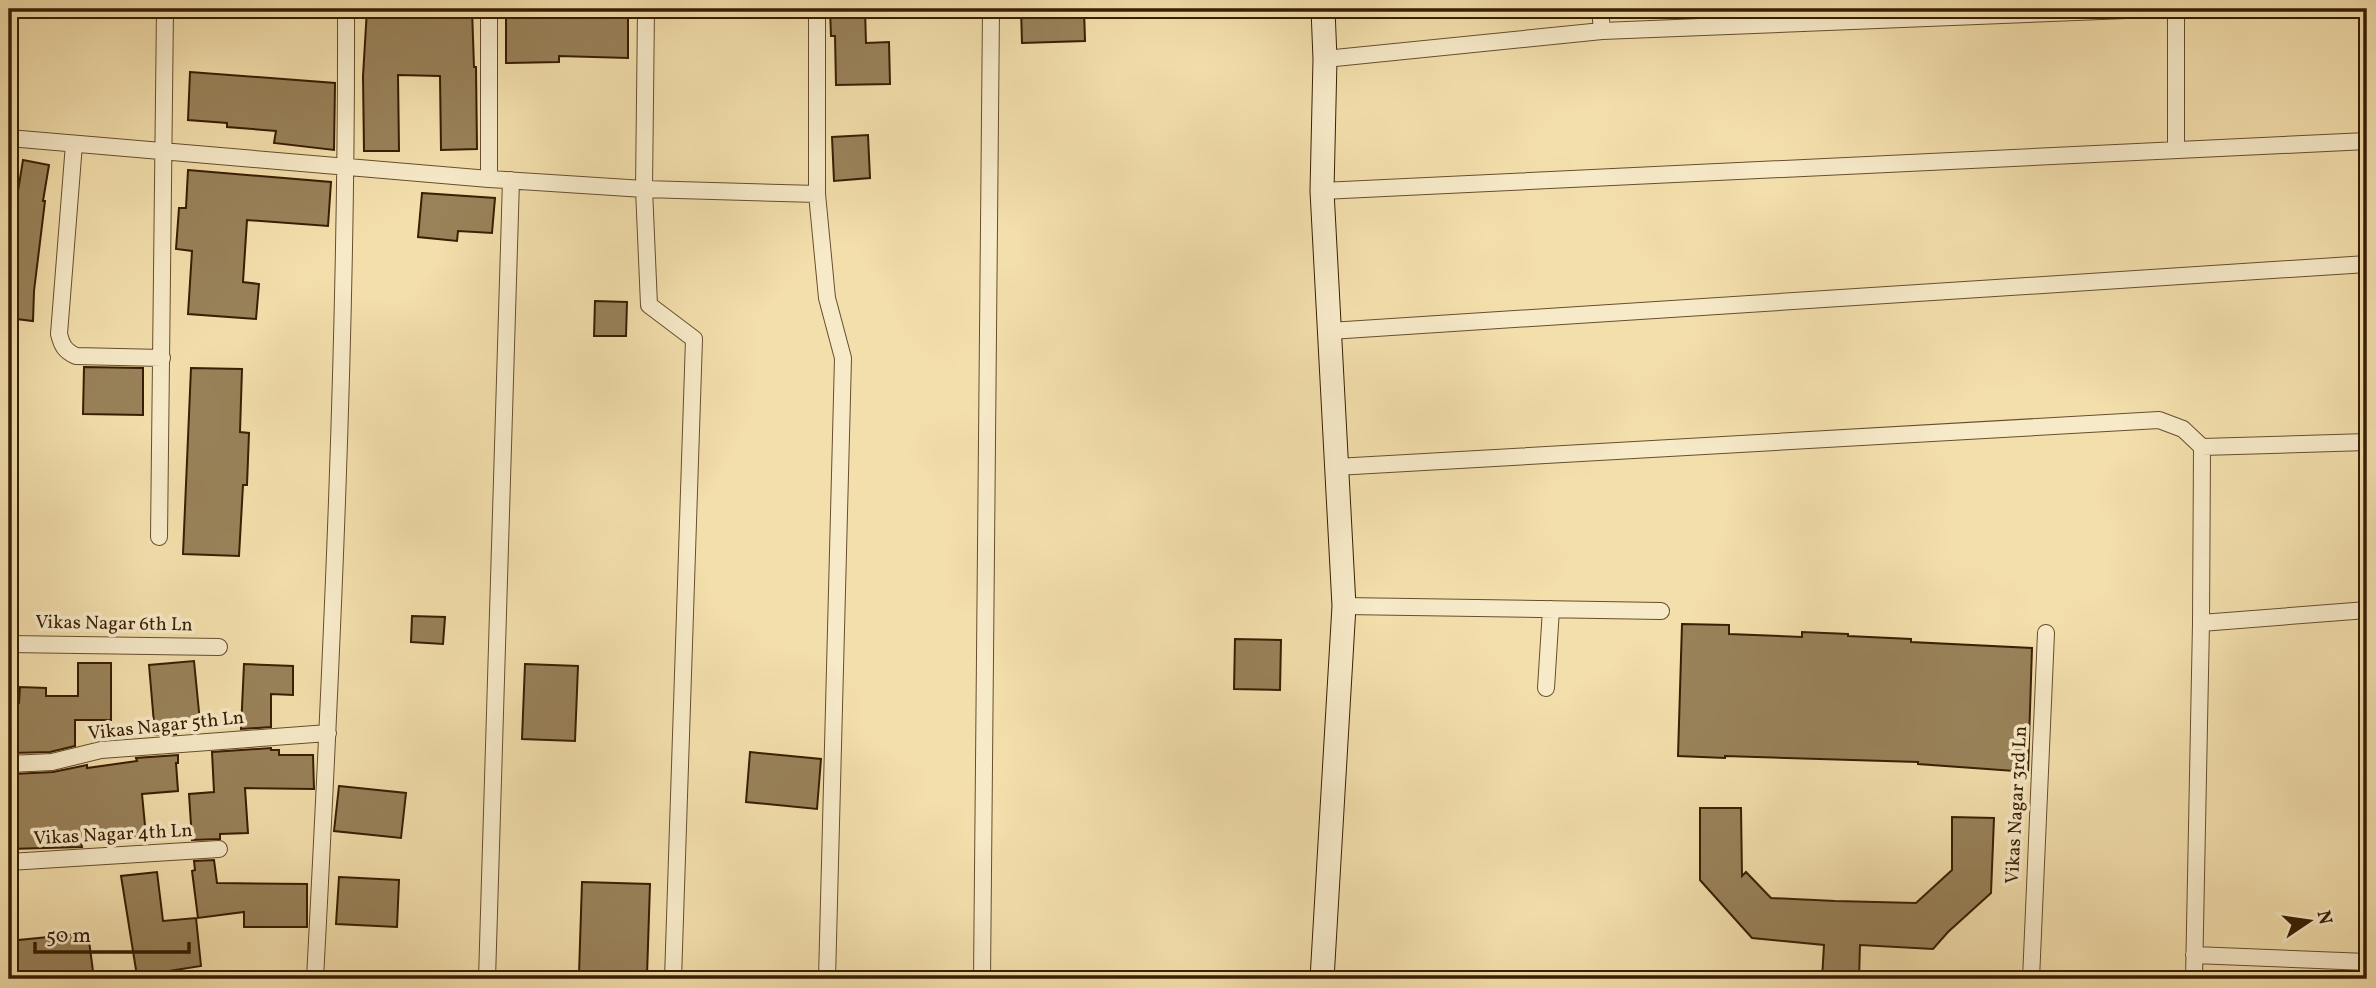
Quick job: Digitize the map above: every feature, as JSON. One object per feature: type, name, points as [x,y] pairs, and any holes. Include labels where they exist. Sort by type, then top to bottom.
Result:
[{"type":"street","points":[[159,537],[165,9]]},
{"type":"street","points":[[315,979],[328,733],[347,167],[346,9]]},
{"type":"street","points":[[489,9],[489,179]]},
{"type":"street","points":[[646,9],[644,189],[649,305],[694,339],[673,979]]},
{"type":"street","points":[[817,9],[817,194],[827,298],[843,358],[827,979]]},
{"type":"street","points":[[982,979],[991,9]]},
{"type":"street","points":[[1322,979],[1344,606],[1322,191],[1325,59],[1323,9]]},
{"type":"street","points":[[1600,9],[1602,31]]},
{"type":"street","points":[[1325,59],[1602,31],[2152,9]]},
{"type":"street","points":[[2176,9],[2176,149]]},
{"type":"street","points":[[9,138],[489,179],[644,189],[817,194]]},
{"type":"street","points":[[1322,191],[2367,141]]},
{"type":"street","points":[[74,144],[59,334],[62,344],[67,352],[76,356],[162,358]]},
{"type":"street","points":[[487,979],[512,180]]},
{"type":"street","points":[[1330,331],[2367,264]]},
{"type":"street","points":[[1336,467],[2159,419],[2183,429],[2202,447],[2367,442]]},
{"type":"street","points":[[2194,979],[2202,447]]},
{"type":"street","points":[[1344,606],[1661,611]]},
{"type":"street","points":[[1546,688],[1551,609]]},
{"type":"street","points":[[2201,622],[2367,610]]},
{"type":"street","name":"Vikas Nagar 3rd Ln","points":[[2031,979],[2046,633]]},
{"type":"street","name":"Vikas Nagar 6th Ln","points":[[9,644],[219,646]]},
{"type":"street","name":"Vikas Nagar 5th Ln","points":[[9,765],[52,762],[101,750],[328,733]]},
{"type":"street","name":"Vikas Nagar 4th Ln","points":[[9,862],[219,849]]},
{"type":"street","points":[[2194,955],[2367,962]]},
{"type":"building","points":[[367,9],[472,9],[477,149],[441,150],[440,76],[398,75],[399,151],[364,151],[363,76]]},
{"type":"building","points":[[506,9],[561,9],[562,13],[628,14],[628,58],[559,56],[559,62],[506,63]]},
{"type":"building","points":[[830,9],[865,9],[866,43],[889,42],[890,84],[836,85],[835,36],[831,36]]},
{"type":"building","points":[[1021,9],[1084,9],[1085,41],[1022,43]]},
{"type":"building","points":[[190,72],[335,83],[334,150],[274,143],[276,131],[227,127],[227,123],[188,120]]},
{"type":"building","points":[[868,135],[870,178],[834,181],[832,137]]},
{"type":"building","points":[[23,160],[49,165],[43,201],[33,321],[9,318],[9,196],[17,197]]},
{"type":"building","points":[[188,170],[331,182],[328,226],[247,220],[243,282],[259,284],[256,319],[188,314],[192,251],[176,249],[179,208],[186,208]]},
{"type":"building","points":[[422,193],[495,198],[492,233],[458,231],[457,241],[418,237]]},
{"type":"building","points":[[595,301],[627,302],[626,336],[594,336]]},
{"type":"building","points":[[84,367],[143,368],[143,415],[83,414]]},
{"type":"building","points":[[191,368],[242,369],[240,432],[249,433],[247,485],[243,485],[239,556],[183,554]]},
{"type":"building","points":[[412,616],[445,617],[443,644],[411,642]]},
{"type":"building","points":[[1682,624],[1729,625],[1729,634],[1802,637],[1802,632],[1848,634],[1911,639],[1911,642],[2032,648],[2028,772],[1918,762],[1678,756]]},
{"type":"building","points":[[1235,639],[1281,640],[1280,690],[1234,689]]},
{"type":"building","points":[[194,661],[200,722],[175,724],[176,734],[155,735],[149,665]]},
{"type":"building","points":[[78,663],[111,663],[111,720],[75,720],[75,746],[50,752],[13,753],[13,749],[9,749],[9,703],[19,703],[20,687],[46,688],[46,696],[78,696]]},
{"type":"building","points":[[244,664],[293,666],[293,695],[271,694],[271,727],[241,729]]},
{"type":"building","points":[[525,664],[578,666],[575,741],[522,739]]},
{"type":"building","points":[[271,748],[279,750],[279,755],[313,755],[314,789],[245,788],[248,833],[220,834],[220,839],[192,840],[189,794],[214,792],[212,752]]},
{"type":"building","points":[[750,752],[821,759],[817,809],[746,802]]},
{"type":"building","points":[[178,755],[178,791],[142,794],[146,836],[81,842],[82,847],[9,849],[9,828],[18,827],[14,774],[53,772],[87,765],[87,768],[137,761],[136,758]]},
{"type":"building","points":[[339,786],[406,793],[401,838],[334,831]]},
{"type":"building","points":[[1700,808],[1741,808],[1742,876],[1746,872],[1771,898],[1835,901],[1916,903],[1952,870],[1952,817],[1994,818],[1991,893],[1933,949],[1860,945],[1859,979],[1822,979],[1824,945],[1752,938],[1700,880]]},
{"type":"building","points":[[214,860],[217,883],[307,884],[307,927],[244,927],[244,912],[198,918],[192,871],[195,870],[194,861]]},
{"type":"building","points":[[157,872],[163,921],[196,918],[201,966],[137,976],[121,876]]},
{"type":"building","points":[[339,877],[399,880],[397,927],[336,924]]},
{"type":"building","points":[[582,882],[650,884],[647,976],[579,974]]},
{"type":"building","points":[[88,933],[94,979],[9,979],[9,941]]}]
